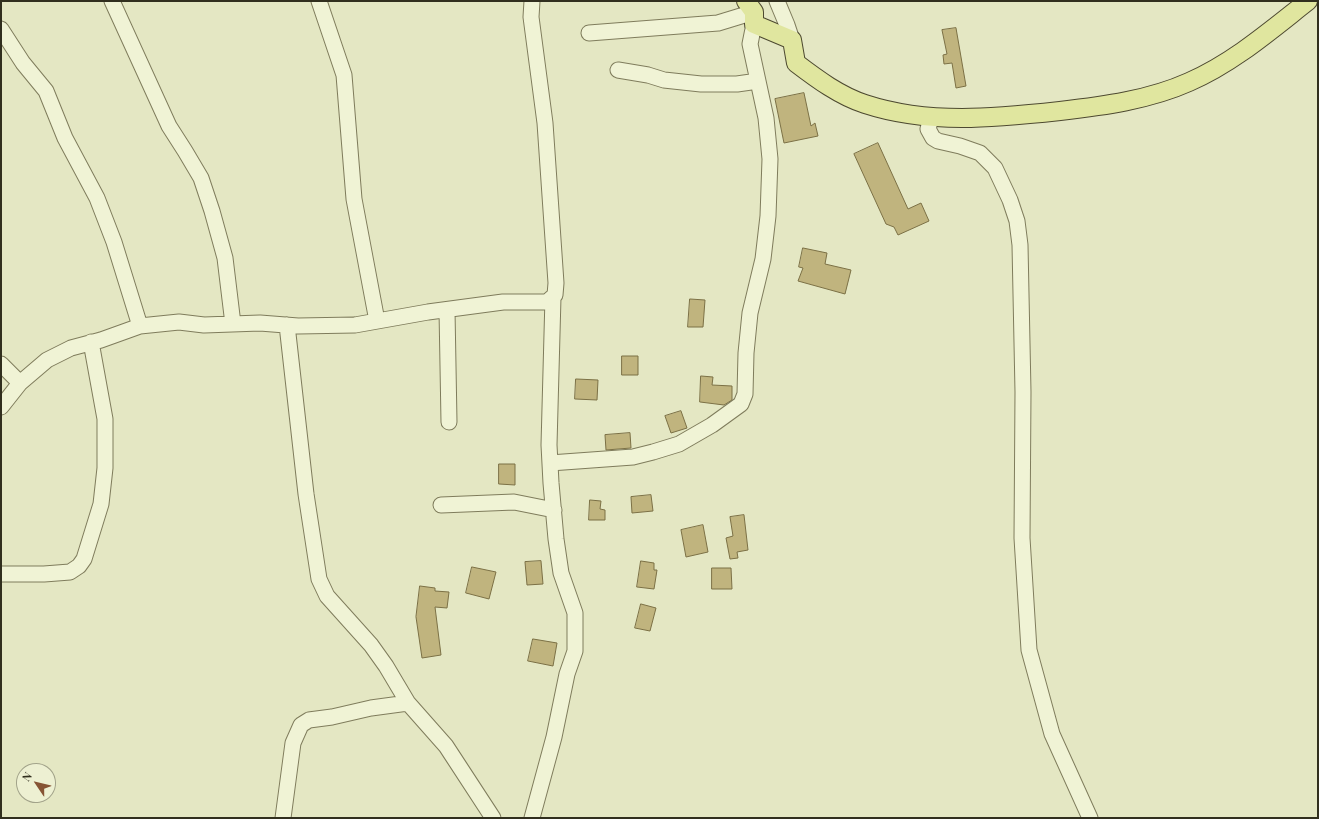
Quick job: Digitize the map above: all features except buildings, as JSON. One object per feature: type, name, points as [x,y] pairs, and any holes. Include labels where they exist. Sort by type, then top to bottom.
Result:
[{"type":"main road","points":[[752,12],[792,40],[796,63],[819,80],[864,104],[893,112],[931,118],[982,118],[1107,105],[1158,93],[1188,83],[1217,68],[1254,43],[1308,1]]},
{"type":"street","points":[[112,1],[169,126],[201,178],[212,211],[224,258],[233,324]]},
{"type":"street","points":[[319,1],[344,75],[354,199],[377,321]]},
{"type":"street","points":[[532,1],[531,17],[546,123],[556,283],[553,297],[549,445],[550,463],[560,573],[574,613],[575,651],[567,674],[554,737],[532,818]]},
{"type":"street","points":[[777,1],[792,40]]},
{"type":"street","points":[[550,463],[633,457],[679,444],[712,425],[741,404],[745,394],[746,353],[750,313],[763,259],[768,216],[770,159],[766,118],[750,44],[752,12],[718,23],[589,33]]},
{"type":"street","points":[[1,29],[23,63],[46,91],[66,138],[97,198],[114,242],[140,326]]},
{"type":"street","points":[[618,70],[648,75],[664,80],[701,84],[737,84],[758,81]]},
{"type":"street","points":[[931,118],[928,129],[933,138],[938,141],[960,146],[980,153],[994,168],[1010,200],[1017,221],[1020,245],[1024,392],[1022,538],[1029,650],[1052,734],[1090,818]]},
{"type":"street","points":[[1,407],[20,383],[47,360],[71,348],[140,326],[178,322],[204,325],[260,323],[287,325],[355,325],[503,302],[547,302],[553,297]]},
{"type":"street","points":[[447,310],[449,422]]},
{"type":"street","points":[[287,325],[306,494],[319,579],[327,596],[379,655],[408,703],[446,746],[493,818]]},
{"type":"street","points":[[1,574],[44,574],[70,572],[79,566],[84,559],[101,504],[105,468],[105,419],[91,342]]},
{"type":"street","points":[[1,364],[20,383]]},
{"type":"street","points":[[441,505],[514,502],[554,510]]},
{"type":"street","points":[[283,818],[293,743],[301,725],[309,720],[332,717],[371,708],[408,703]]}]
